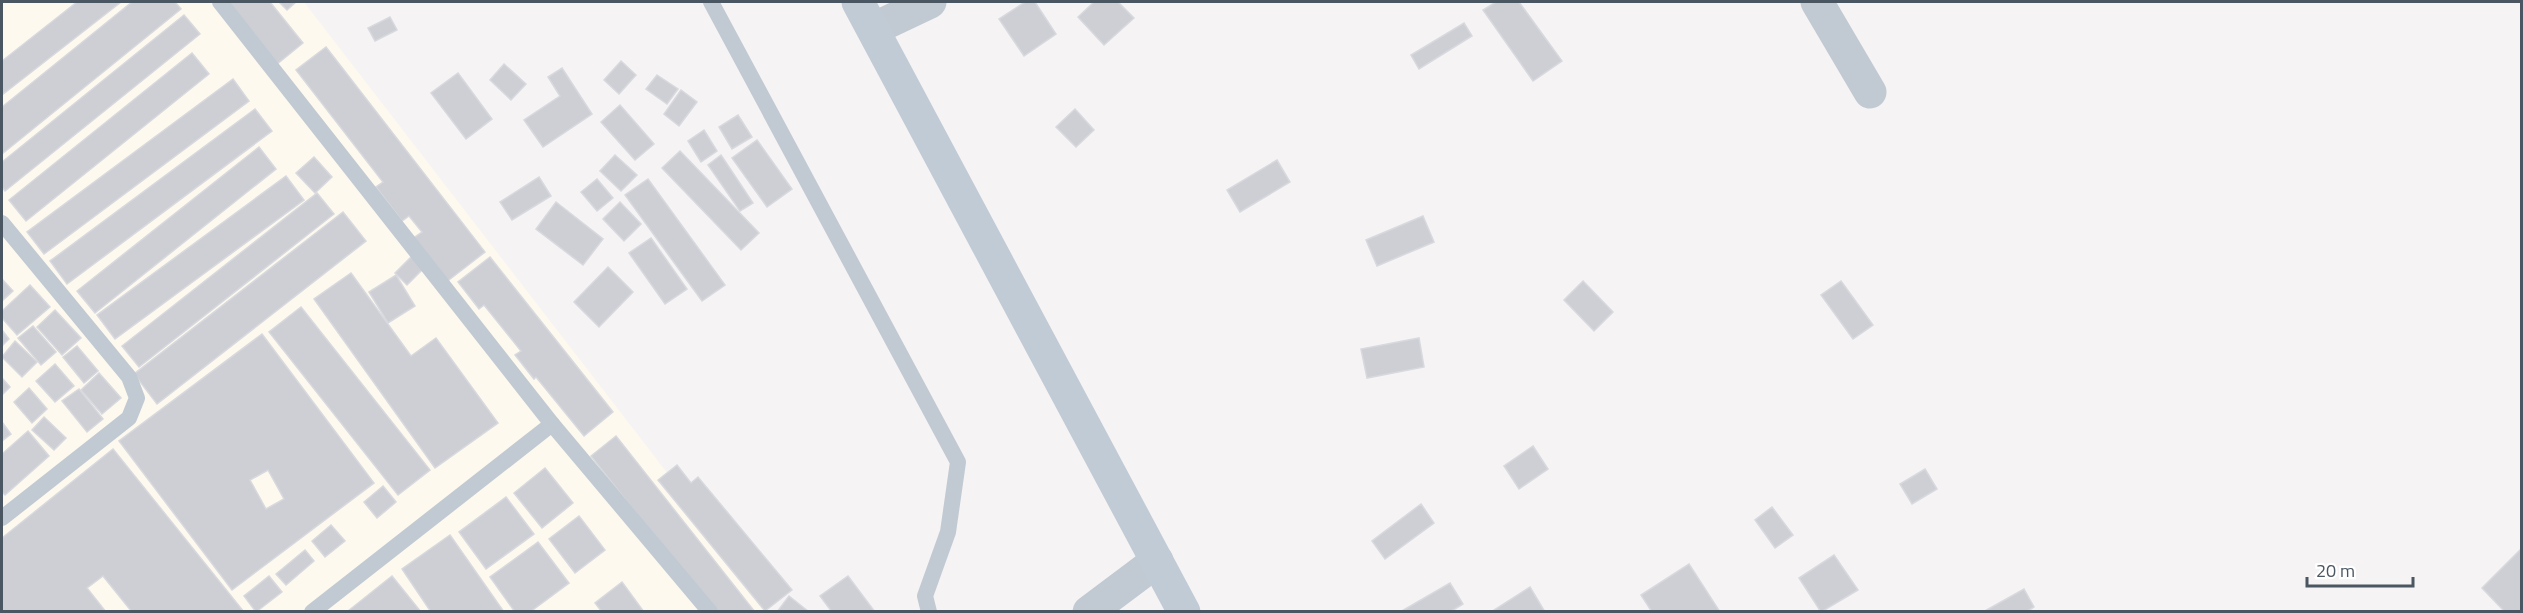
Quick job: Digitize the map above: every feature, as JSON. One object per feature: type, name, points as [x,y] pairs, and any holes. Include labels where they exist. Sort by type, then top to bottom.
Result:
[{"type":"main road","points":[[865,15],[1184,612]]},
{"type":"street","points":[[865,15],[930,2]]},
{"type":"street","points":[[1817,2],[1870,93]]},
{"type":"street","points":[[1089,612],[1157,561]]},
{"type":"lane","points":[[220,2],[552,424],[710,612]]},
{"type":"lane","points":[[711,2],[958,462],[948,532],[925,596],[929,612]]},
{"type":"lane","points":[[2,223],[129,377],[137,398],[129,418],[2,518]]},
{"type":"lane","points":[[312,612],[552,424]]},
{"type":"shaded area","points":[[2,2],[304,2],[672,479],[770,611],[2,611]]},
{"type":"building","points":[[77,2],[121,2],[2,95],[2,61]]},
{"type":"building","points":[[132,2],[175,2],[181,9],[2,154],[2,107]]},
{"type":"building","points":[[225,2],[270,2],[303,43],[276,65]]},
{"type":"building","points":[[279,2],[296,2],[287,10]]},
{"type":"building","points":[[1025,2],[1035,2],[1056,34],[1024,56],[999,19]]},
{"type":"building","points":[[1094,2],[1118,2],[1134,18],[1104,45],[1078,17]]},
{"type":"building","points":[[1496,2],[1519,2],[1562,61],[1533,81],[1483,10]]},
{"type":"building","points":[[184,15],[200,34],[5,191],[2,187],[2,162]]},
{"type":"building","points":[[390,17],[397,30],[375,41],[368,28]]},
{"type":"building","points":[[1464,23],[1472,36],[1419,69],[1411,55]]},
{"type":"building","points":[[326,47],[485,252],[445,283],[412,239],[422,232],[409,216],[402,221],[376,187],[383,182],[296,70]]},
{"type":"building","points":[[192,53],[209,74],[26,221],[9,200]]},
{"type":"building","points":[[621,61],[636,75],[619,94],[604,80]]},
{"type":"building","points":[[504,64],[526,84],[511,100],[490,80]]},
{"type":"building","points":[[562,68],[592,114],[543,147],[524,120],[560,96],[548,77]]},
{"type":"building","points":[[458,73],[492,119],[466,139],[431,93]]},
{"type":"building","points":[[657,75],[678,89],[667,104],[646,89]]},
{"type":"building","points":[[233,79],[249,101],[44,254],[27,232]]},
{"type":"building","points":[[681,90],[697,102],[679,126],[664,114]]},
{"type":"building","points":[[620,105],[654,144],[635,160],[601,122]]},
{"type":"building","points":[[255,109],[272,131],[67,284],[50,261]]},
{"type":"building","points":[[1075,109],[1094,130],[1076,147],[1056,127]]},
{"type":"building","points":[[738,115],[752,137],[732,149],[719,127]]},
{"type":"building","points":[[704,130],[717,151],[701,162],[688,141]]},
{"type":"building","points":[[757,140],[792,189],[767,207],[732,158]]},
{"type":"building","points":[[259,147],[276,169],[95,313],[77,291]]},
{"type":"building","points":[[680,151],[759,233],[741,250],[662,168]]},
{"type":"building","points":[[615,155],[637,175],[621,191],[600,171]]},
{"type":"building","points":[[721,155],[753,203],[740,211],[708,165]]},
{"type":"building","points":[[314,157],[332,177],[315,193],[296,173]]},
{"type":"building","points":[[1277,160],[1290,182],[1240,212],[1227,190]]},
{"type":"building","points":[[286,176],[304,200],[115,339],[97,315]]},
{"type":"building","points":[[539,177],[551,196],[512,220],[500,202]]},
{"type":"building","points":[[597,179],[613,198],[597,211],[581,192]]},
{"type":"building","points":[[648,179],[725,285],[702,301],[625,195]]},
{"type":"building","points":[[317,193],[334,214],[139,367],[122,346]]},
{"type":"building","points":[[556,202],[603,239],[583,265],[536,229]]},
{"type":"building","points":[[620,202],[641,224],[624,241],[603,219]]},
{"type":"building","points":[[343,212],[366,241],[157,404],[134,374]]},
{"type":"building","points":[[1423,216],[1434,242],[1377,266],[1366,240]]},
{"type":"building","points":[[651,238],[687,289],[665,304],[629,253]]},
{"type":"building","points":[[414,254],[426,266],[407,285],[395,273]]},
{"type":"building","points":[[490,257],[613,412],[584,436],[515,355],[521,351],[484,305],[479,309],[458,282]]},
{"type":"building","points":[[608,267],[633,292],[599,327],[574,302]]},
{"type":"building","points":[[351,273],[411,356],[436,338],[498,423],[435,468],[314,299]]},
{"type":"building","points":[[396,275],[415,306],[388,323],[369,292]]},
{"type":"building","points":[[2,279],[13,291],[2,301]]},
{"type":"building","points":[[1583,281],[1613,312],[1594,331],[1564,300]]},
{"type":"building","points":[[1841,281],[1873,325],[1853,339],[1821,295]]},
{"type":"building","points":[[30,285],[50,307],[17,335],[2,318],[2,311]]},
{"type":"building","points":[[301,307],[430,470],[398,495],[269,332]]},
{"type":"building","points":[[55,310],[81,338],[62,355],[37,327]]},
{"type":"building","points":[[33,326],[56,352],[41,365],[18,338]]},
{"type":"building","points":[[2,330],[9,339],[2,346]]},
{"type":"building","points":[[262,334],[374,483],[232,590],[119,441]],"holes":[[[268,470],[284,499],[266,509],[250,480]]]},
{"type":"building","points":[[1419,338],[1424,367],[1367,378],[1361,349]]},
{"type":"building","points":[[15,341],[37,362],[22,377],[2,357]]},
{"type":"building","points":[[77,346],[98,371],[84,383],[63,357]]},
{"type":"building","points":[[55,364],[74,386],[55,402],[36,381]]},
{"type":"building","points":[[99,373],[121,398],[102,414],[81,390]]},
{"type":"building","points":[[2,378],[10,387],[2,395]]},
{"type":"building","points":[[29,388],[47,409],[32,423],[14,402]]},
{"type":"building","points":[[79,389],[103,419],[87,432],[62,401]]},
{"type":"building","points":[[44,417],[66,438],[54,450],[32,430]]},
{"type":"building","points":[[2,422],[11,434],[2,441]]},
{"type":"building","points":[[28,431],[49,456],[5,495],[2,492],[2,454]]},
{"type":"building","points":[[616,436],[755,612],[714,612],[591,456]]},
{"type":"building","points":[[1533,446],[1548,469],[1519,489],[1504,466]]},
{"type":"building","points":[[113,449],[244,612],[132,612],[103,576],[87,588],[106,612],[2,612],[2,538]]},
{"type":"building","points":[[677,465],[691,483],[698,477],[792,590],[765,611],[658,480]]},
{"type":"building","points":[[545,468],[573,503],[542,528],[514,493]]},
{"type":"building","points":[[1925,469],[1937,489],[1912,504],[1900,484]]},
{"type":"building","points":[[383,486],[396,502],[377,518],[364,502]]},
{"type":"building","points":[[506,497],[534,534],[486,569],[459,532]]},
{"type":"building","points":[[1421,504],[1434,523],[1385,559],[1372,541]]},
{"type":"building","points":[[1772,507],[1793,535],[1775,548],[1755,520]]},
{"type":"building","points":[[579,516],[605,550],[575,573],[549,539]]},
{"type":"building","points":[[331,525],[345,541],[325,557],[312,541]]},
{"type":"building","points":[[450,535],[504,612],[431,612],[402,569]]},
{"type":"building","points":[[538,542],[569,583],[530,612],[515,612],[490,577]]},
{"type":"building","points":[[2522,548],[2522,612],[2505,612],[2482,588]]},
{"type":"building","points":[[305,550],[314,561],[286,585],[276,574]]},
{"type":"building","points":[[1834,555],[1858,590],[1821,612],[1799,578]]},
{"type":"building","points":[[1689,564],[1720,612],[1652,612],[1641,595]]},
{"type":"building","points":[[269,576],[282,592],[256,612],[244,596]]},
{"type":"building","points":[[392,576],[421,612],[348,612],[348,611]]},
{"type":"building","points":[[848,576],[875,612],[832,612],[820,596]]},
{"type":"building","points":[[622,582],[644,612],[602,612],[595,603]]},
{"type":"building","points":[[1450,583],[1463,604],[1450,612],[1400,612]]},
{"type":"building","points":[[1530,587],[1545,612],[1491,612]]},
{"type":"building","points":[[2024,589],[2034,607],[2026,612],[1983,612]]},
{"type":"building","points":[[789,596],[809,612],[777,612]]}]
